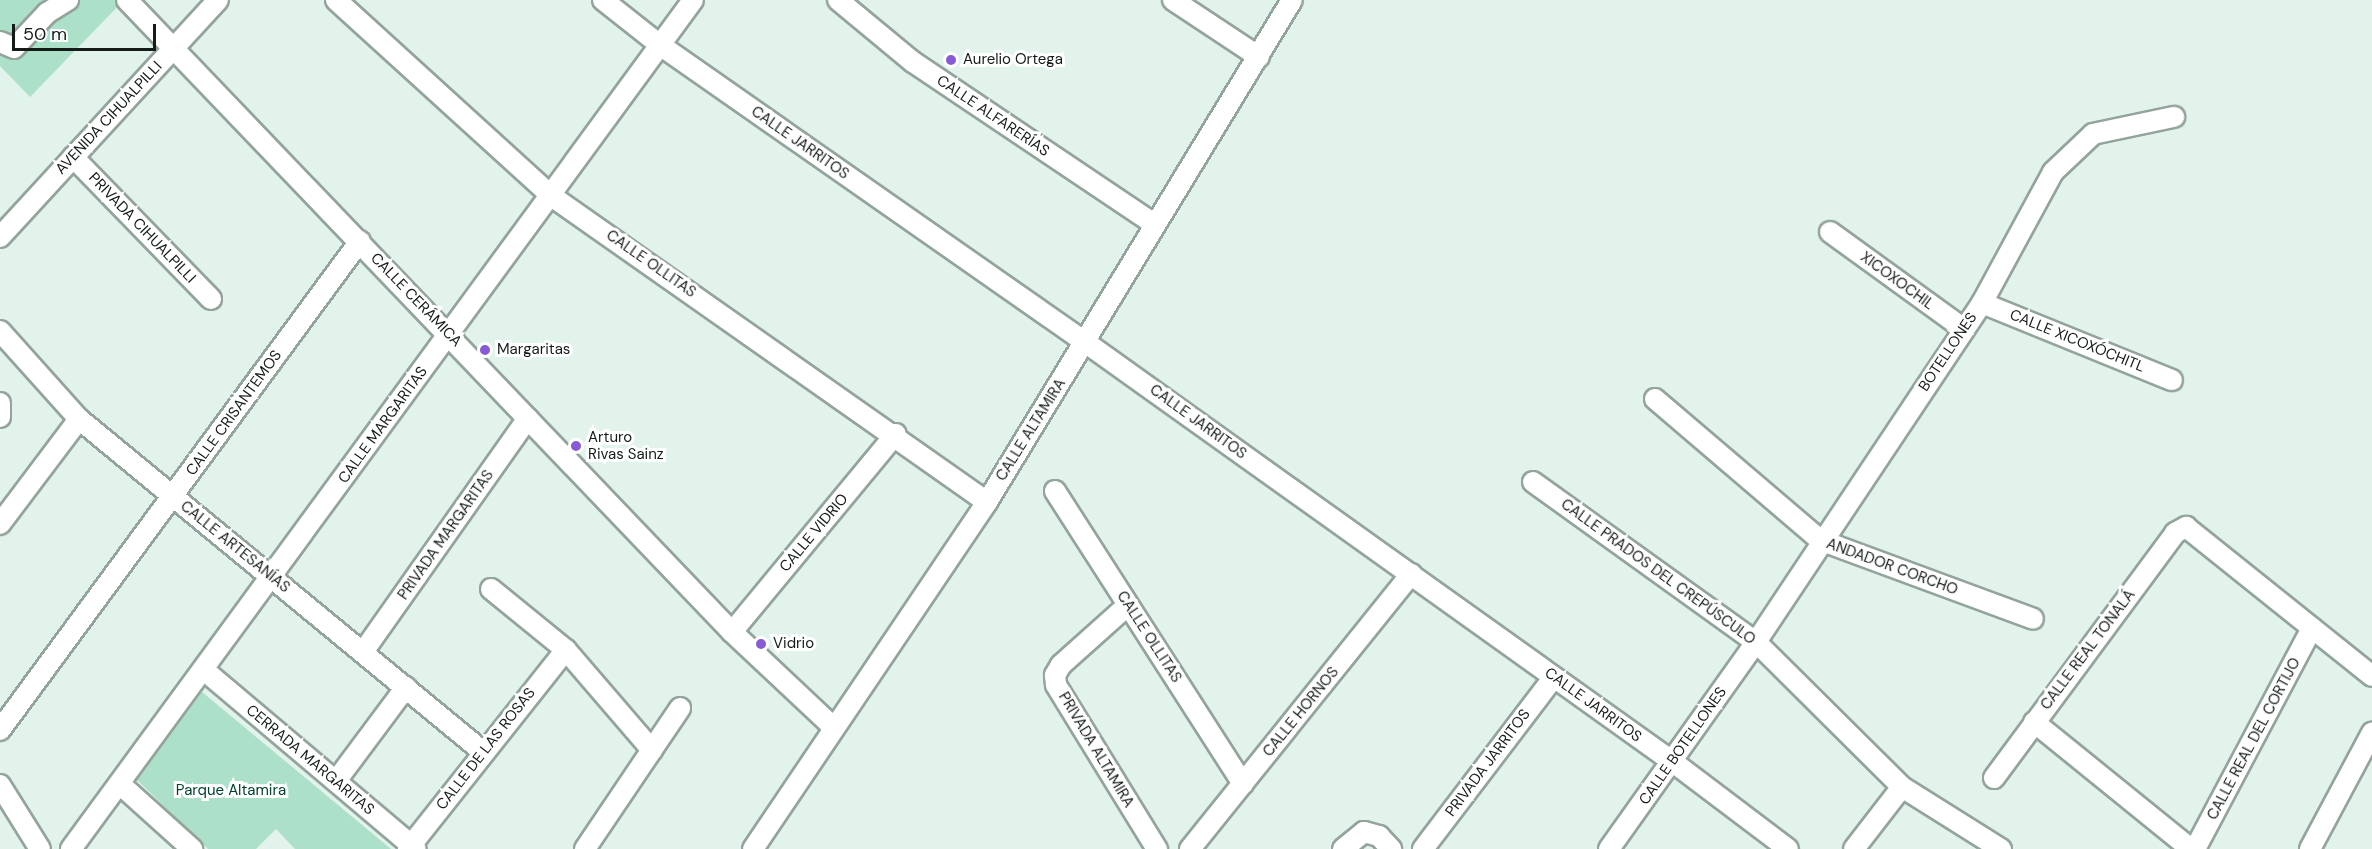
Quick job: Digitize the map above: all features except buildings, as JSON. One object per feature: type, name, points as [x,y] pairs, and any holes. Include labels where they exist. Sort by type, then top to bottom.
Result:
[{"type":"street","points":[[0,42],[14,48],[47,13],[68,0]]},
{"type":"street","name":"CALLE CERÁMICA","points":[[126,0],[175,47],[732,632],[833,727]]},
{"type":"street","name":"AVENIDA CIHUALPILLI","points":[[0,237],[218,0]]},
{"type":"street","name":"CALLE OLLITAS","points":[[336,0],[550,195],[896,434],[987,502]]},
{"type":"street","name":"CALLE JARRITOS","points":[[603,0],[660,45],[1085,342],[1411,574],[1673,762],[1788,849]]},
{"type":"street","name":"CALLE MARGARITAS","points":[[71,849],[121,785],[693,0]]},
{"type":"street","name":"CALLE ALFARERÍAS","points":[[838,0],[913,62],[1154,224]]},
{"type":"street","points":[[1173,0],[1259,57]]},
{"type":"street","name":"CALLE ALTAMIRA","points":[[753,849],[833,727],[987,502],[1292,0]]},
{"type":"street","name":"BOTELLONES","points":[[1756,642],[1820,540],[1982,303],[2053,172],[2067,154],[2093,134],[2107,129],[2174,117]]},
{"type":"street","name":"PRIVADA CIHUALPILLI","points":[[73,157],[211,299]]},
{"type":"street","name":"XICOXOCHIL","points":[[1830,232],[1964,329]]},
{"type":"street","name":"CALLE CRISANTEMOS","points":[[0,730],[360,241]]},
{"type":"street","name":"CALLE XICOXÓCHITL","points":[[1982,303],[2172,380]]},
{"type":"street","name":"CALLE ARTESANÍAS","points":[[0,331],[79,419],[482,751]]},
{"type":"street","name":"ANDADOR CORCHO","points":[[1655,399],[1820,540],[2032,619]]},
{"type":"street","points":[[0,403],[0,417]]},
{"type":"street","name":"PRIVADA MARGARITAS","points":[[363,652],[528,418]]},
{"type":"street","points":[[0,524],[79,419]]},
{"type":"street","name":"CALLE VIDRIO","points":[[732,632],[896,434]]},
{"type":"street","name":"CALLE PRADOS DEL CREPÚSCULO","points":[[1533,482],[1756,642],[1902,788],[2001,849]]},
{"type":"street","name":"CALLE OLLITAS","points":[[1055,491],[1243,784]]},
{"type":"street","name":"CALLE REAL TONALÁ","points":[[1994,778],[2175,532],[2186,527],[2312,628]]},
{"type":"street","name":"CALLE HORNOS","points":[[1190,849],[1411,574]]},
{"type":"street","points":[[491,589],[566,650],[652,750]]},
{"type":"street","name":"PRIVADA ALTAMIRA","points":[[1128,605],[1061,665],[1055,675],[1056,685],[1157,849]]},
{"type":"street","points":[[2312,628],[2372,676]]},
{"type":"street","name":"CALLE REAL DEL CORTIJO","points":[[2193,849],[2312,628]]},
{"type":"street","name":"CALLE BOTELLONES","points":[[1609,849],[1673,762],[1756,642]]},
{"type":"street","name":"CALLE DE LAS ROSAS","points":[[412,848],[482,751],[566,650]]},
{"type":"street","name":"CERRADA MARGARITAS","points":[[204,670],[412,848]]},
{"type":"street","name":"PRIVADA JARRITOS","points":[[1423,849],[1554,677]]},
{"type":"street","points":[[336,782],[406,687]]},
{"type":"street","points":[[585,849],[680,708]]},
{"type":"street","points":[[2034,722],[2193,849]]},
{"type":"street","points":[[2310,849],[2372,733]]},
{"type":"street","points":[[0,785],[40,849]]},
{"type":"street","points":[[121,785],[192,849]]},
{"type":"street","points":[[1854,849],[1902,788]]},
{"type":"street","points":[[1343,849],[1364,832],[1379,836],[1391,849]]},
{"type":"green space","points":[[0,0],[124,0],[30,97],[0,66]]},
{"type":"green space","name":"Parque Altamira","points":[[202,692],[391,849],[295,849],[276,829],[256,849],[208,849],[137,780]]},
{"type":"place","name":"Aurelio Ortega","points":[[951,60]]},
{"type":"place","name":"Margaritas","points":[[485,350]]},
{"type":"place","name":"Arturo Rivas Sainz","points":[[576,446]]},
{"type":"place","name":"Vidrio","points":[[761,644]]}]
